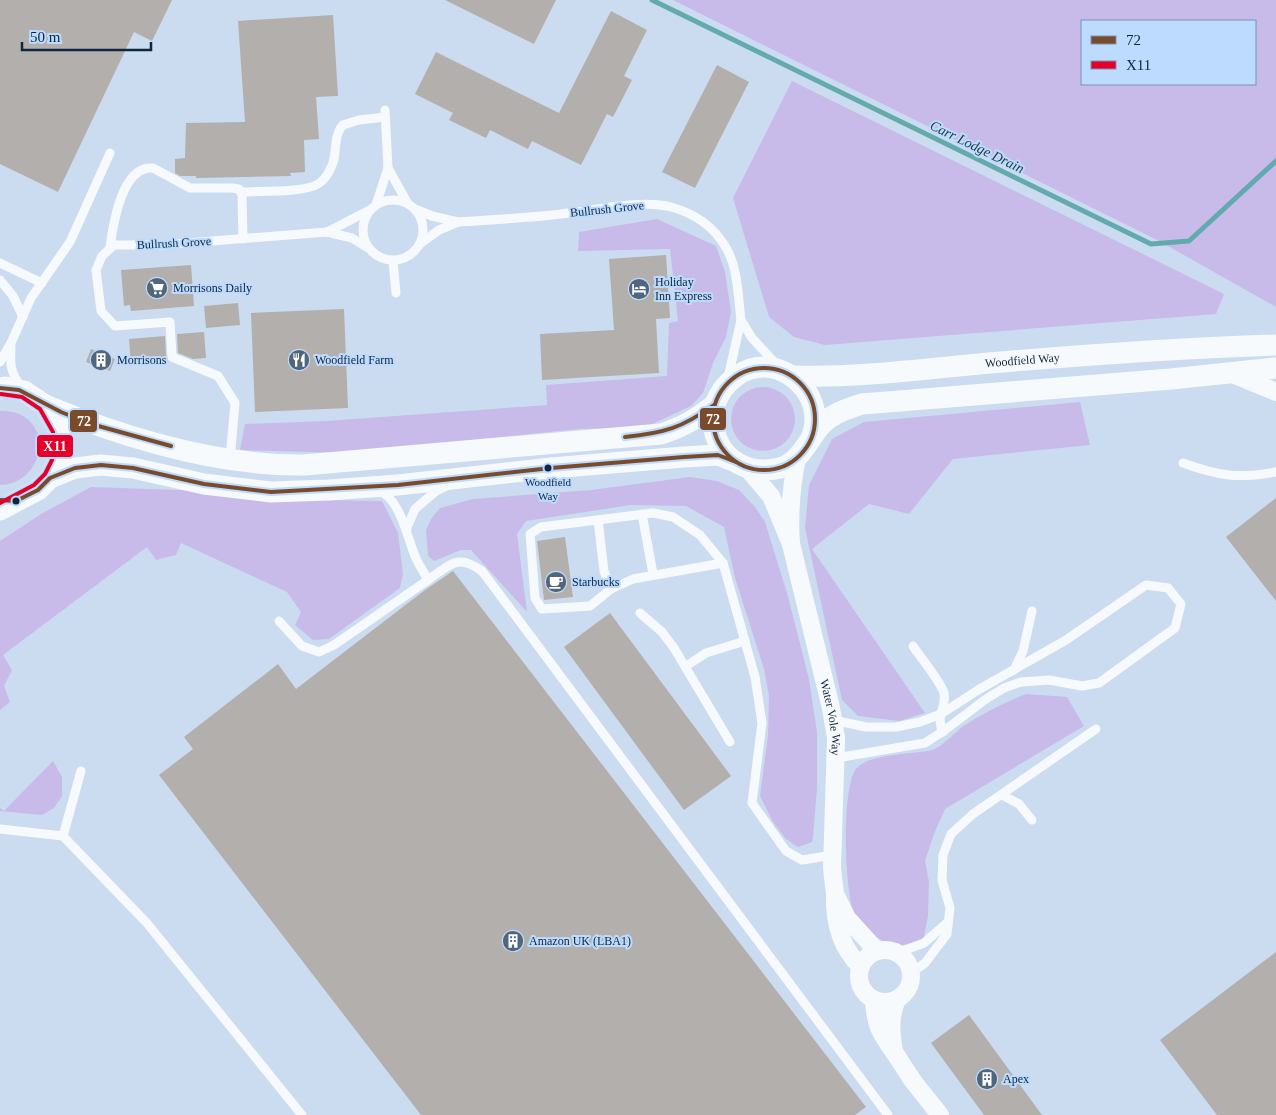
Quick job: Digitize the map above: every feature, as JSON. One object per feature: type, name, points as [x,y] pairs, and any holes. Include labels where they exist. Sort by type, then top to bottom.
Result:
[{"type":"street","name":"Woodfield Way","points":[[789,374],[836,377],[1019,360],[1198,347],[1276,345]]},
{"type":"street","name":"Woodfield Way","points":[[1251,346],[1264,348],[1276,354]]},
{"type":"street","points":[[741,465],[721,448],[713,429],[713,412],[717,398],[732,378],[750,369],[774,368],[789,374],[805,387],[811,399],[815,419],[811,439]]},
{"type":"street","points":[[50,478],[76,468],[101,465],[133,468],[204,484],[271,492],[370,487],[551,468],[718,455],[741,465],[763,470],[781,468],[797,458],[822,424],[839,411],[862,404],[1276,368]]},
{"type":"street","points":[[1229,373],[1276,392]]},
{"type":"street","points":[[0,388],[5,387],[24,391],[45,405],[113,431],[208,456],[274,465],[304,465],[661,434],[680,428],[714,405]]},
{"type":"street","points":[[5,504],[38,490],[50,478],[58,462],[61,446],[59,430],[45,405]]},
{"type":"street","name":"Water Vole Way","points":[[797,458],[791,492],[789,523],[791,544],[836,738],[832,855],[835,912],[837,927],[844,945],[852,958],[860,966]]},
{"type":"street","name":"Water Vole Way","points":[[741,465],[771,496],[791,544]]},
{"type":"street","name":"Water Vole Way","points":[[835,894],[847,918],[877,951]]},
{"type":"street","points":[[886,950],[896,953],[903,958],[911,973],[908,989],[897,999],[889,1002],[874,1000],[867,996],[862,988],[859,974],[860,966],[870,955],[877,951],[886,950]]},
{"type":"street","points":[[894,1052],[890,1027],[897,999]]},
{"type":"street","points":[[874,1000],[878,1028],[913,1081],[940,1115]]},
{"type":"lane","points":[[230,459],[235,403],[218,376],[172,357],[170,322],[115,326],[101,311],[96,270],[102,256],[110,248],[115,213],[132,176],[142,168],[153,168],[190,188],[232,188],[239,189],[242,192],[304,189],[319,184],[330,171],[334,161],[338,135],[343,125],[385,114],[388,168],[373,208],[363,223],[362,233],[372,253],[382,259],[392,261],[405,258],[414,252],[421,243],[424,228],[421,217],[388,168]]},
{"type":"lane","points":[[0,362],[11,343],[31,298],[70,242],[110,153]]},
{"type":"lane","points":[[242,192],[242,239]]},
{"type":"lane","points":[[373,208],[387,200],[399,200],[412,206]]},
{"type":"lane","name":"Bullrush Grove","points":[[412,206],[432,216],[458,222],[560,214],[635,205],[670,207],[692,215],[712,229],[726,246],[733,266],[741,320],[726,386]]},
{"type":"lane","name":"Bullrush Grove","points":[[327,232],[373,208]]},
{"type":"lane","name":"Bullrush Grove","points":[[421,243],[439,230],[458,222]]},
{"type":"lane","name":"Bullrush Grove","points":[[110,248],[114,245],[162,245],[327,232],[352,238],[369,248]]},
{"type":"lane","points":[[392,261],[396,293]]},
{"type":"lane","points":[[0,263],[42,283]]},
{"type":"lane","points":[[0,280],[13,296],[23,317]]},
{"type":"lane","name":"Bullrush Grove","points":[[741,320],[752,338],[789,374]]},
{"type":"lane","points":[[11,343],[10,366],[13,376],[24,391]]},
{"type":"lane","points":[[1183,462],[1208,472],[1230,476],[1255,476],[1276,472]]},
{"type":"lane","points":[[406,530],[415,509],[436,491],[461,478]]},
{"type":"lane","points":[[370,487],[385,493],[397,510],[415,556],[428,580]]},
{"type":"lane","points":[[723,563],[633,579],[611,589],[590,606],[542,609],[535,598],[530,534],[541,527],[653,513],[673,517],[700,535],[723,563],[755,678],[762,723],[752,803],[786,851],[802,860],[832,855]]},
{"type":"lane","points":[[642,514],[653,574]]},
{"type":"lane","points":[[598,520],[604,571],[611,589]]},
{"type":"lane","points":[[279,621],[302,646],[319,652],[334,645],[452,563],[462,561],[472,563],[482,571],[888,1115]]},
{"type":"lane","points":[[833,720],[866,727],[896,727],[920,722],[940,714],[1066,640],[1146,585],[1168,588],[1181,604],[1174,628],[1099,683],[1082,686],[1048,680],[1021,682],[1004,688],[986,699],[943,732],[925,743],[836,758]]},
{"type":"lane","points":[[1014,670],[1023,651],[1032,611]]},
{"type":"lane","points":[[640,612],[662,632],[686,666],[730,742]]},
{"type":"lane","points":[[686,666],[706,653],[745,641]]},
{"type":"lane","points":[[913,646],[944,690],[945,696],[939,722],[943,732]]},
{"type":"lane","points":[[911,973],[925,963],[947,934],[950,908],[942,880],[943,855],[951,834],[973,814],[1096,729]]},
{"type":"lane","points":[[63,836],[81,770]]},
{"type":"lane","points":[[1002,795],[1019,804],[1032,820]]},
{"type":"lane","points":[[0,829],[63,836],[146,922],[302,1115]]},
{"type":"lane","points":[[896,953],[924,943],[948,922]]},
{"type":"shaded area","points":[[673,0],[1276,0],[1276,307],[1159,241]]},
{"type":"shaded area","points":[[792,81],[1224,294],[1216,314],[825,345],[794,337],[769,317],[733,198]]},
{"type":"shaded area","points":[[657,219],[716,246],[725,272],[731,312],[726,337],[713,363],[703,393],[691,406],[646,427],[579,429],[346,453],[240,450],[245,424],[326,421],[547,405],[546,385],[667,376],[669,323],[678,321],[670,249],[578,251],[579,232]]},
{"type":"shaded area","points":[[757,387],[769,387],[786,396],[793,407],[795,419],[793,431],[786,442],[769,451],[757,451],[745,446],[736,437],[731,425],[731,413],[736,401],[745,392]]},
{"type":"shaded area","points":[[1080,402],[1090,445],[953,459],[909,514],[869,504],[812,549],[925,713],[899,721],[858,716],[842,700],[805,528],[809,485],[832,439],[864,422]]},
{"type":"shaded area","points":[[0,411],[14,412],[26,418],[34,427],[39,437],[39,448],[37,459],[23,477],[12,483],[0,485]]},
{"type":"shaded area","points":[[690,477],[717,481],[739,490],[755,507],[765,522],[787,593],[809,679],[817,732],[817,789],[813,837],[812,842],[798,847],[786,839],[773,822],[760,796],[768,735],[769,696],[764,669],[735,578],[724,527],[686,506],[631,505],[526,521],[517,534],[527,612],[471,550],[461,550],[434,561],[428,556],[426,530],[431,519],[440,508],[473,499],[591,490]]},
{"type":"shaded area","points":[[91,487],[206,491],[319,500],[382,501],[398,533],[403,574],[400,588],[329,639],[313,640],[295,625],[301,612],[287,592],[181,543],[176,555],[156,560],[147,547],[3,655],[12,670],[4,686],[10,702],[0,710],[0,541],[41,514]]},
{"type":"shaded area","points":[[1026,694],[1067,697],[1084,726],[945,809],[925,861],[929,882],[928,916],[923,941],[896,946],[880,940],[856,919],[849,889],[846,819],[851,780],[856,769],[870,760],[880,757],[932,750],[973,720],[1010,700]]},
{"type":"shaded area","points":[[53,761],[62,777],[62,796],[54,808],[42,815],[0,811],[0,808],[4,811]]},
{"type":"building","points":[[0,0],[172,0],[152,41],[134,32],[58,192],[0,164]]},
{"type":"building","points":[[445,0],[556,0],[534,44]]},
{"type":"building","points":[[611,11],[647,30],[624,76],[632,80],[613,117],[607,114],[581,165],[532,141],[528,149],[490,130],[486,138],[449,120],[453,113],[415,94],[436,52],[559,113]]},
{"type":"building","points":[[333,15],[338,96],[316,97],[319,139],[304,140],[305,172],[290,173],[291,176],[196,178],[196,176],[180,176],[175,173],[175,159],[185,158],[186,123],[245,122],[238,21]]},
{"type":"building","points":[[717,65],[749,82],[695,188],[662,172]]},
{"type":"building","name":"Holiday Inn Express","points":[[666,255],[670,318],[656,319],[659,373],[542,380],[540,334],[614,330],[609,259]]},
{"type":"building","name":"Morrisons Daily","points":[[191,265],[194,306],[131,311],[130,305],[124,306],[121,270]]},
{"type":"building","points":[[238,303],[240,325],[206,328],[204,306]]},
{"type":"building","name":"Woodfield Farm","points":[[344,309],[348,408],[255,412],[251,313]]},
{"type":"building","points":[[204,332],[206,358],[193,359],[178,353],[177,334]]},
{"type":"building","points":[[165,336],[166,357],[168,361],[131,365],[129,339]]},
{"type":"building","name":"Morrisons","points":[[91,349],[115,359],[110,371],[86,362]]},
{"type":"building","points":[[1276,498],[1276,601],[1226,537]]},
{"type":"building","name":"Starbucks","points":[[565,537],[573,597],[544,600],[537,541]]},
{"type":"building","name":"Amazon UK (LBA1)","points":[[453,571],[866,1107],[855,1115],[421,1115],[159,775],[193,749],[184,737],[278,664],[296,689],[425,590]]},
{"type":"building","points":[[610,613],[731,776],[684,810],[564,647]]},
{"type":"building","points":[[1276,952],[1276,1115],[1217,1115],[1160,1040]]},
{"type":"building","name":"Apex","points":[[969,1015],[1042,1115],[984,1115],[931,1043]]},
{"type":"waterway","name":"Carr Lodge Drain","points":[[652,0],[1151,244],[1189,241],[1276,161]]},
{"type":"transit line","name":"72","points":[[764,368],[784,372],[800,383],[811,399],[815,419],[811,439],[800,455],[784,466],[764,470],[744,466],[728,455],[717,439],[713,419],[717,399],[728,383],[744,372],[764,368]]},
{"type":"transit line","name":"72","points":[[0,388],[19,390],[61,412],[91,424],[171,446]]},
{"type":"transit line","name":"X11","points":[[0,503],[34,485],[45,474],[52,460],[55,446],[53,432],[40,409],[22,397],[1,394]]},
{"type":"transit line","name":"72","points":[[625,437],[651,434],[672,428],[703,413],[714,405]]},
{"type":"transit line","name":"72","points":[[0,500],[16,501],[38,490],[50,478],[75,468],[101,465],[133,468],[204,484],[271,492],[398,485],[551,468],[684,457],[718,455],[736,462]]},
{"type":"place","name":"Morrisons Daily","points":[[157,288]]},
{"type":"place","name":"Holiday Inn Express","points":[[639,289]]},
{"type":"place","name":"Morrisons","points":[[101,360]]},
{"type":"place","name":"Woodfield Farm","points":[[299,360]]},
{"type":"place","name":"Woodfield Way","points":[[548,468]]},
{"type":"place","name":"Starbucks","points":[[556,582]]},
{"type":"place","name":"Amazon UK (LBA1)","points":[[513,941]]},
{"type":"place","name":"Apex","points":[[987,1079]]}]
